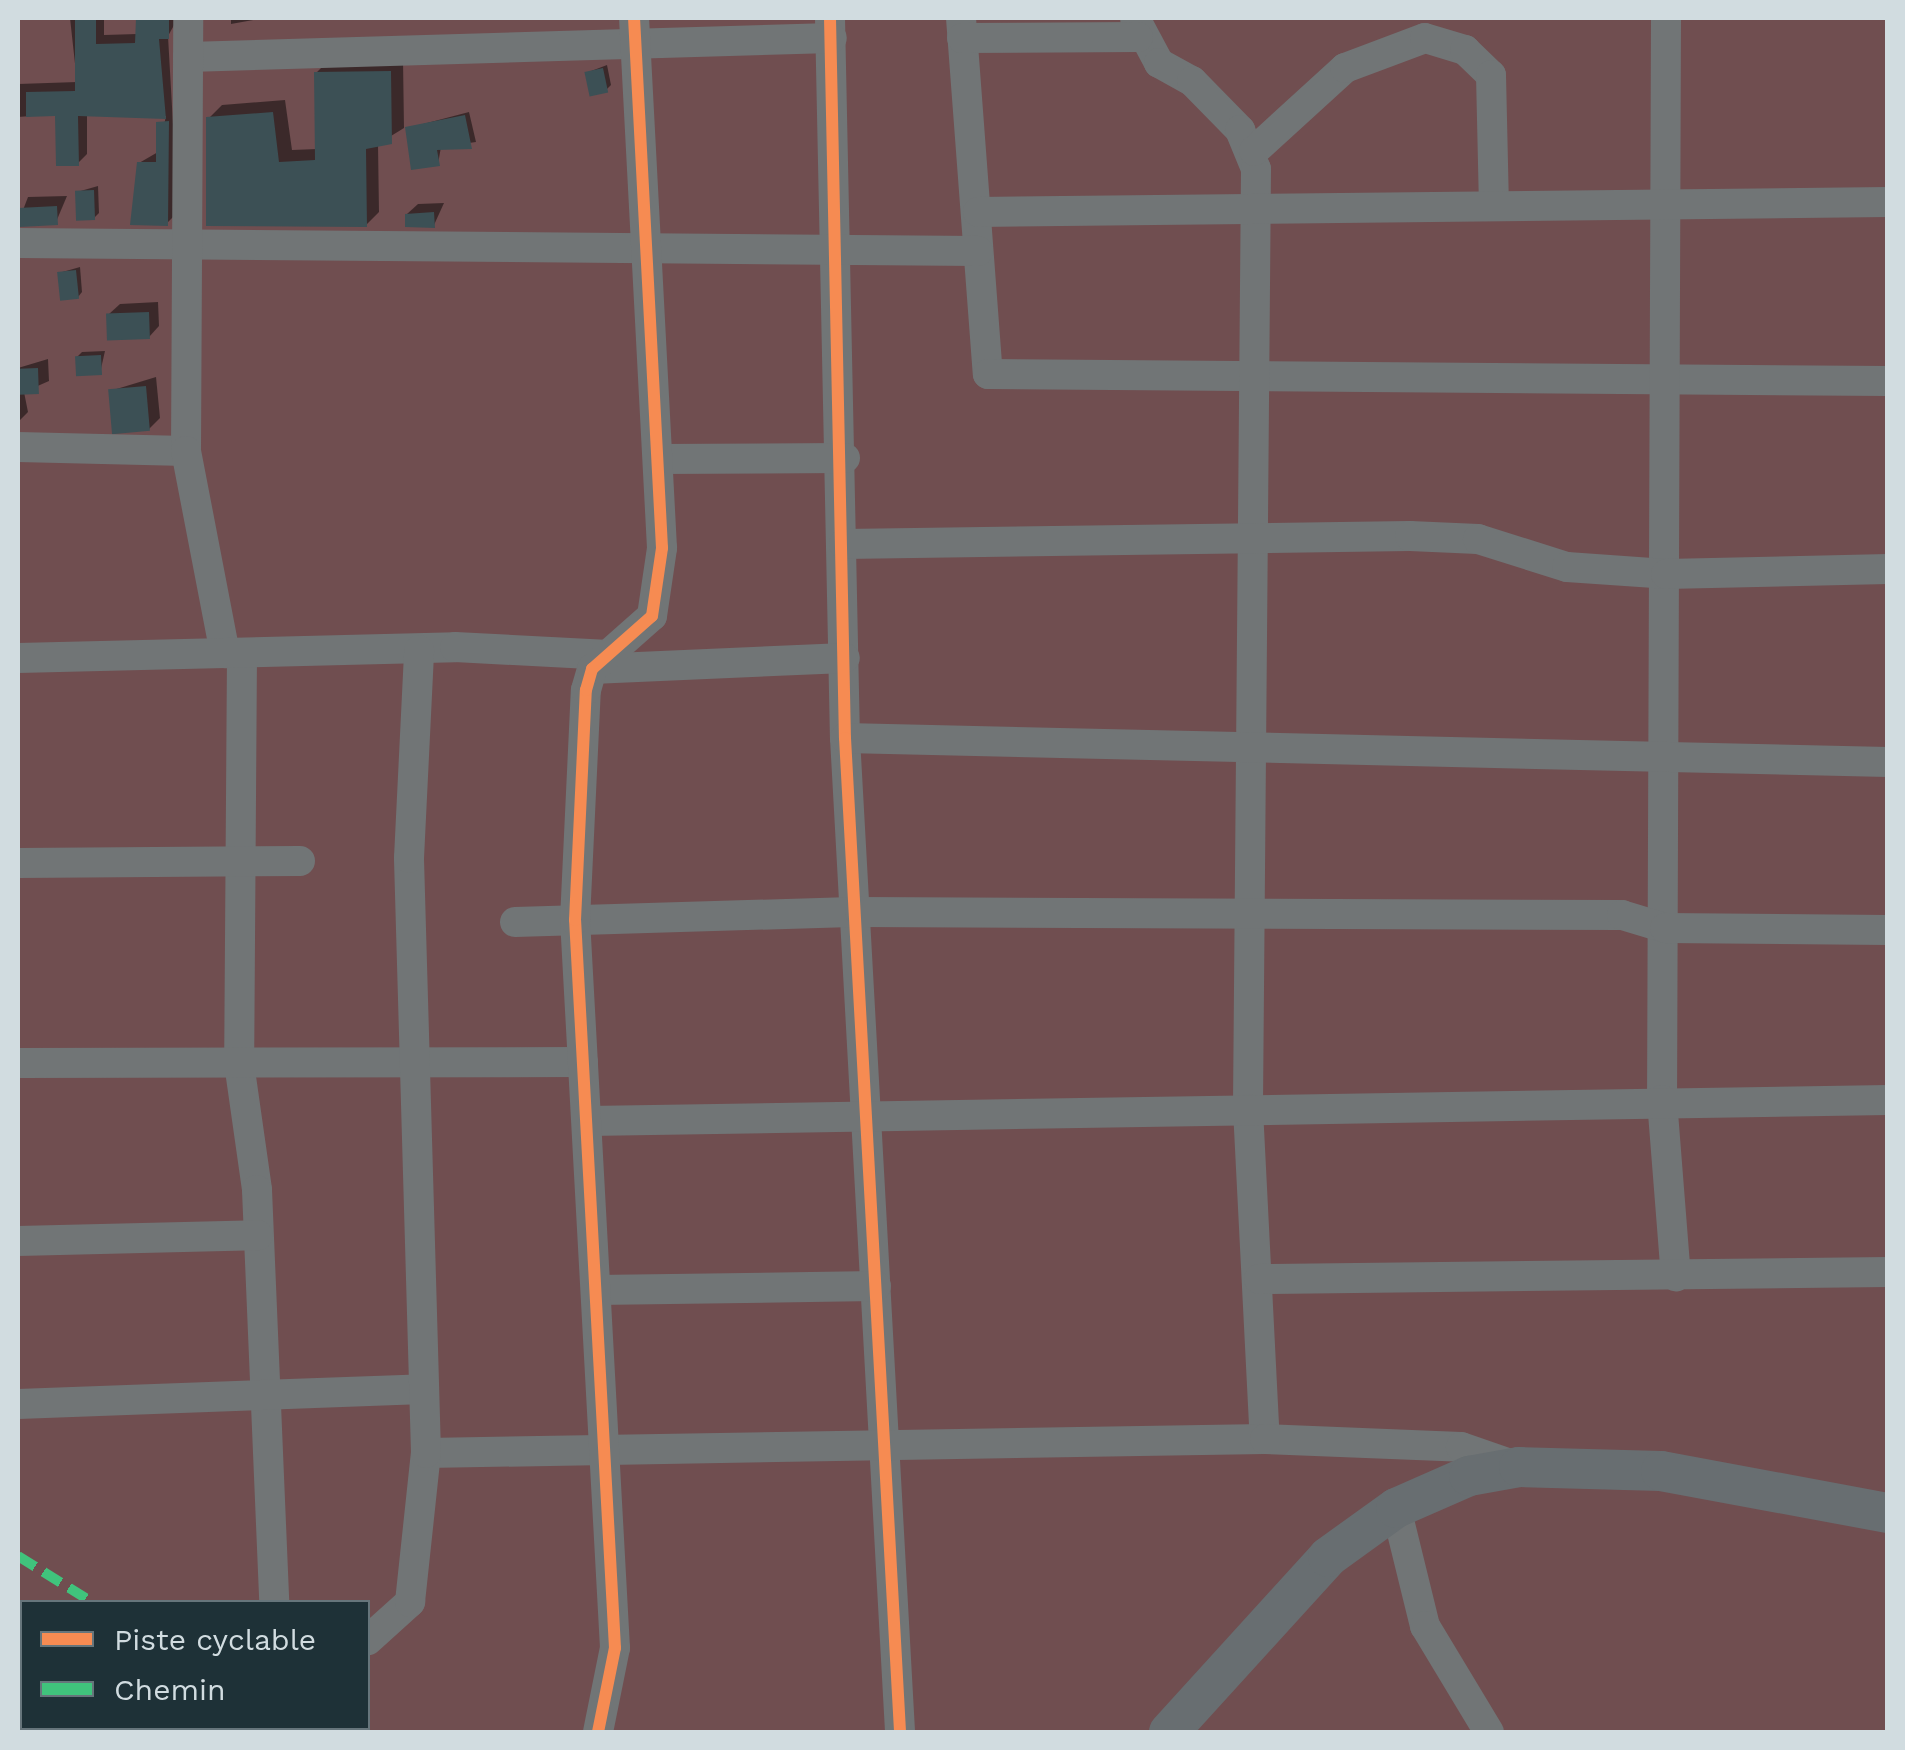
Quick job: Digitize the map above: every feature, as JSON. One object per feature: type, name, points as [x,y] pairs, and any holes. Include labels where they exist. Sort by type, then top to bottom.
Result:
[{"type":"street","points":[[188,18],[192,241],[186,451],[234,654],[239,1064],[258,1235],[274,1600]]},
{"type":"street","points":[[1666,18],[1670,203],[1662,1100],[1676,1276]]},
{"type":"street","points":[[1265,1439],[1248,1109],[1253,538],[1253,378],[1251,214],[1254,151],[1221,107],[1137,27],[961,28],[988,374],[1253,378],[1667,386],[1888,381]]},
{"type":"street","points":[[188,57],[634,30],[831,28],[835,244],[845,458],[845,738],[860,912],[882,1448],[900,1732]]},
{"type":"street","points":[[1254,151],[1345,68],[1426,28],[1465,50],[1491,75],[1494,206]]},
{"type":"street","points":[[598,1732],[615,1648],[575,920],[600,662],[652,616],[659,458],[651,242],[634,30]]},
{"type":"street","points":[[978,212],[1251,214],[1494,206],[1888,202]]},
{"type":"street","points":[[18,243],[651,242],[835,244],[978,251]]},
{"type":"street","points":[[18,448],[186,451]]},
{"type":"street","points":[[659,458],[845,458]]},
{"type":"street","points":[[844,544],[1478,539],[1540,562],[1666,574],[1888,568]]},
{"type":"street","points":[[370,1638],[410,1602],[426,1453],[412,1062],[420,650]]},
{"type":"street","points":[[18,658],[420,650],[600,662],[845,658]]},
{"type":"street","points":[[845,738],[1249,743],[1888,762]]},
{"type":"street","points":[[18,863],[300,861]]},
{"type":"street","points":[[515,922],[860,912],[1622,914],[1665,928],[1888,930]]},
{"type":"street","points":[[18,1063],[583,1062]]},
{"type":"street","points":[[588,1121],[1662,1100],[1888,1100]]},
{"type":"street","points":[[18,1241],[258,1235]]},
{"type":"street","points":[[1258,1280],[1888,1272]]},
{"type":"street","points":[[596,1290],[876,1286]]},
{"type":"street","points":[[18,1404],[424,1388]]},
{"type":"street","points":[[426,1453],[604,1455],[1265,1439],[1461,1447],[1519,1467]]},
{"type":"street","points":[[1168,1732],[1286,1596],[1396,1508],[1470,1476],[1519,1467],[1661,1472],[1888,1513]]},
{"type":"street","points":[[1396,1508],[1425,1626],[1489,1732]]},
{"type":"shaded area","points":[[18,18],[1887,18],[1887,1732],[18,1732]]},
{"type":"building","points":[[75,18],[96,18],[96,44],[135,43],[136,18],[169,18],[169,39],[159,39],[166,119],[78,116],[79,166],[56,166],[55,116],[26,117],[26,92],[75,91]]},
{"type":"building","points":[[603,68],[608,92],[590,96],[584,72]]},
{"type":"building","points":[[391,71],[392,144],[366,149],[367,227],[206,226],[206,117],[273,112],[279,162],[315,160],[314,72]]},
{"type":"building","points":[[465,115],[472,149],[437,150],[440,166],[411,170],[405,127]]},
{"type":"building","points":[[169,121],[168,226],[130,225],[137,162],[156,162],[156,122]]},
{"type":"building","points":[[94,190],[95,220],[76,221],[75,191]]},
{"type":"building","points":[[57,206],[58,225],[19,227],[18,208]]},
{"type":"building","points":[[434,212],[435,228],[405,227],[405,214]]},
{"type":"building","points":[[76,270],[79,299],[60,301],[57,272]]},
{"type":"building","points":[[149,312],[150,339],[107,340],[106,314]]},
{"type":"building","points":[[101,355],[102,375],[76,376],[75,356]]},
{"type":"building","points":[[38,368],[39,394],[19,395],[18,369]]},
{"type":"building","points":[[146,386],[150,431],[112,434],[108,389]]},
{"type":"marked path","points":[[18,1556],[89,1600]]},
{"type":"cycle path","points":[[598,1732],[615,1648],[575,920],[586,690],[592,669],[652,616],[662,548],[634,18]]},
{"type":"cycle path","points":[[830,18],[845,738],[900,1732]]}]
